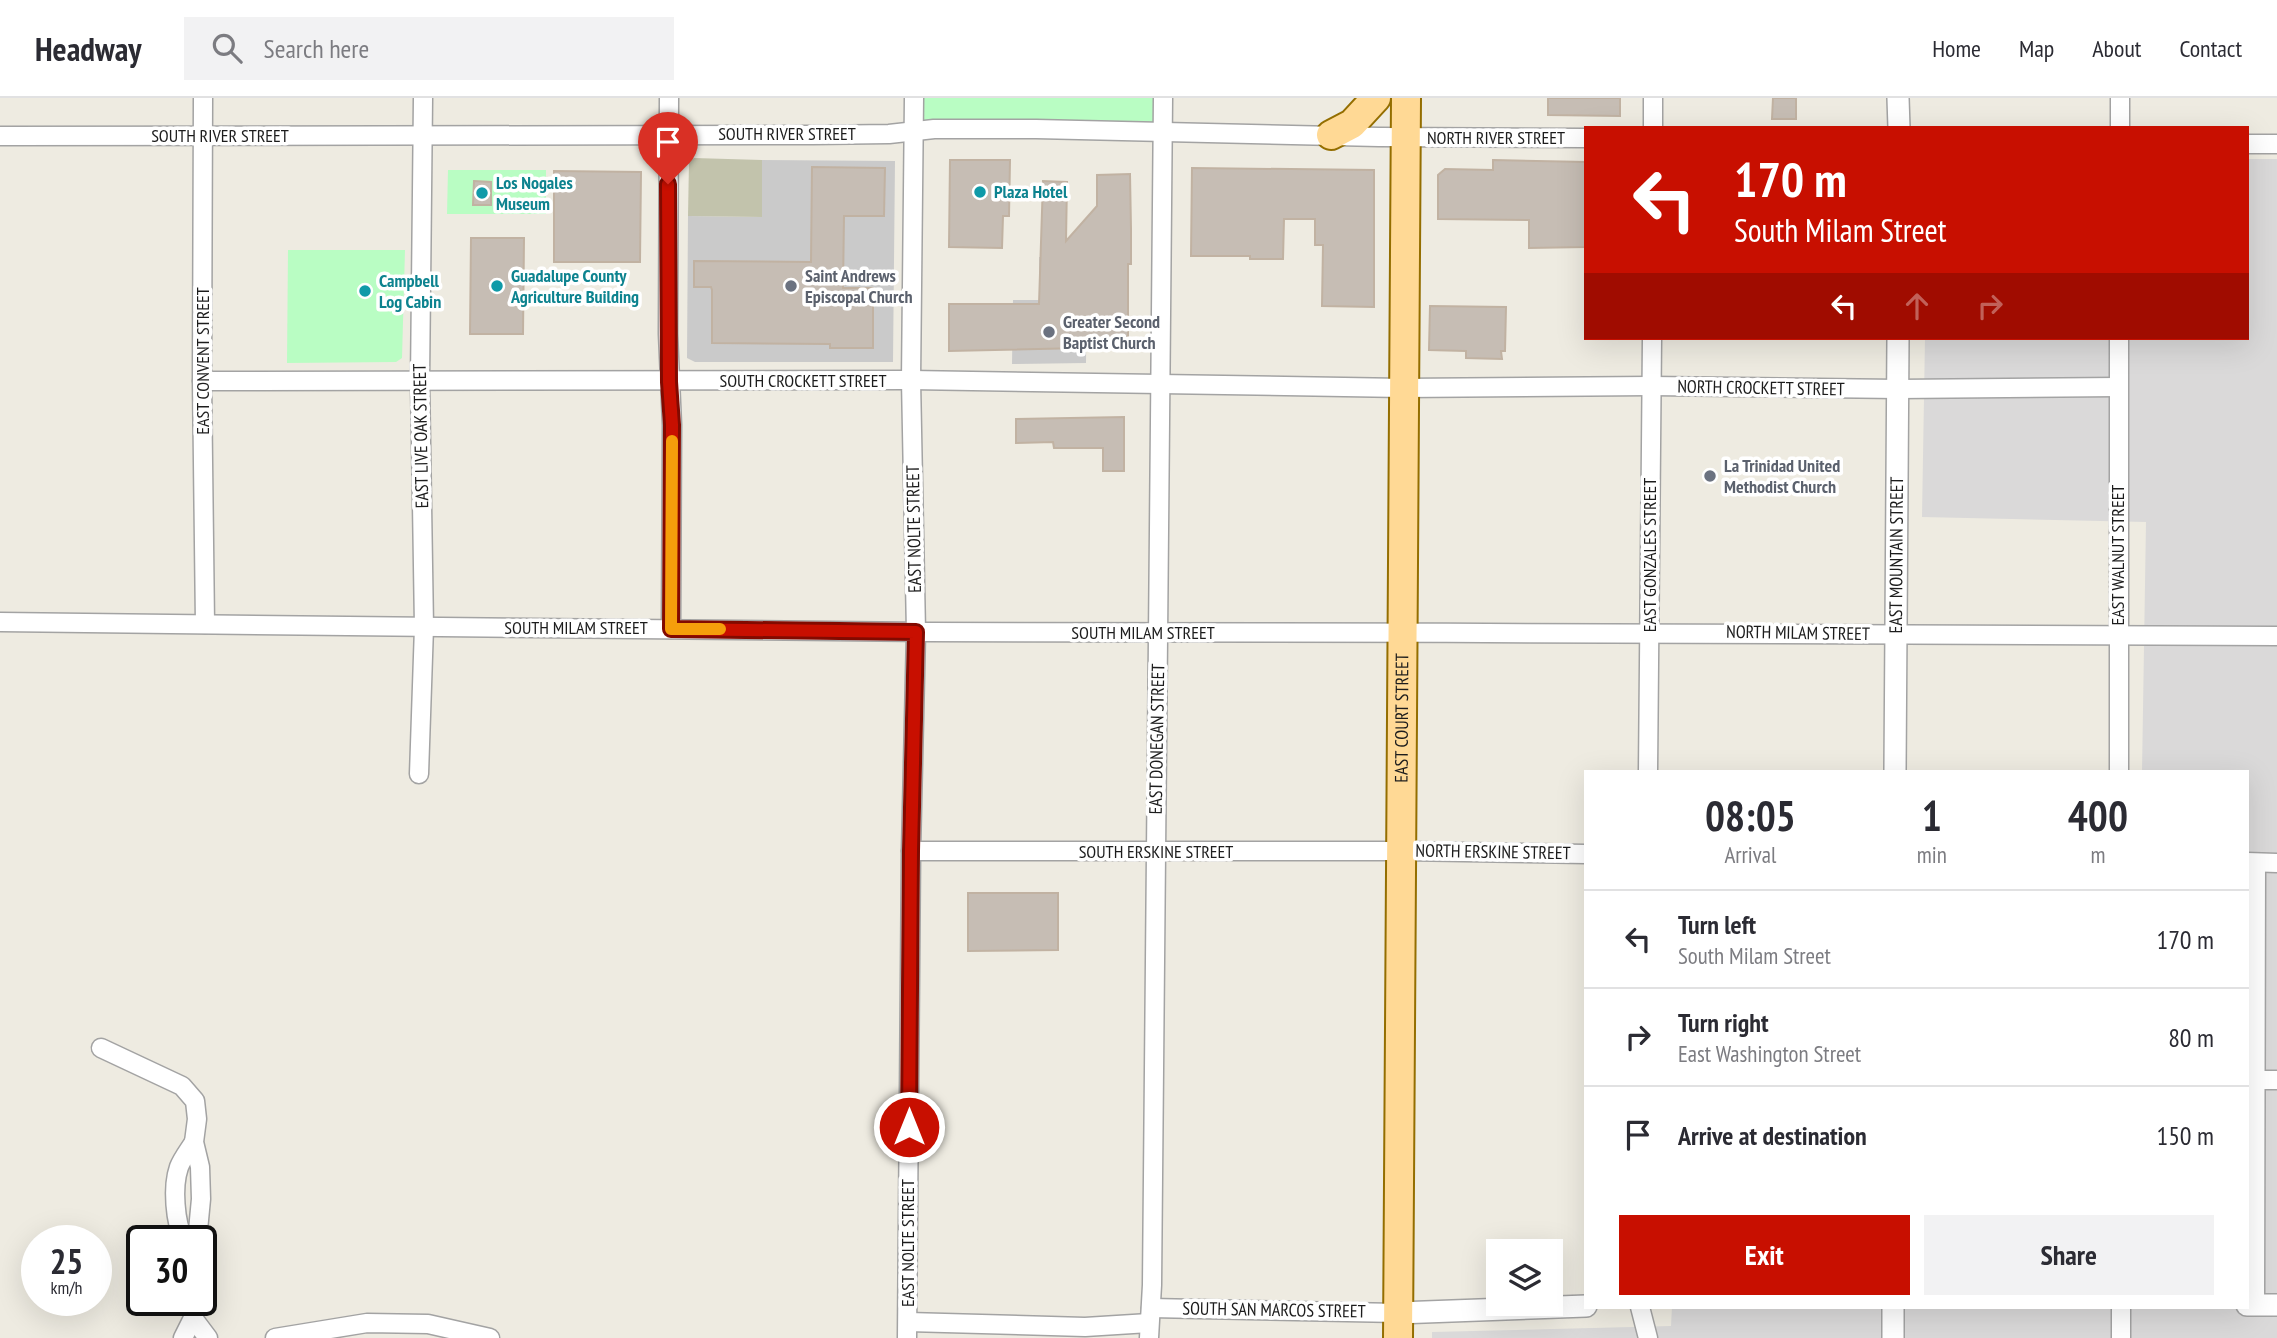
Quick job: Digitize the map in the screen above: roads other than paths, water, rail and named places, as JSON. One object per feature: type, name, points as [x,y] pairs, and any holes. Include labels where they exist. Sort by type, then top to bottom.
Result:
[{"type":"main road","points":[[1331,135],[1352,124],[1376,98]]},
{"type":"main road","name":"EAST COURT STREET","points":[[1398,1325],[1406,98]]},
{"type":"street","name":"EAST CONVENT STREET","points":[[203,98],[205,624]]},
{"type":"street","name":"EAST LIVE OAK STREET","points":[[419,774],[424,627],[420,381],[423,98]]},
{"type":"street","points":[[669,98],[671,629]]},
{"type":"street","name":"EAST NOLTE STREET","points":[[907,1330],[911,851],[916,632],[911,380],[914,98]]},
{"type":"street","name":"EAST DONEGAN STREET","points":[[1150,1323],[1163,98]]},
{"type":"street","points":[[1653,98],[1653,126]]},
{"type":"street","points":[[1898,98],[1899,126]]},
{"type":"street","points":[[2120,98],[2120,126]]},
{"type":"street","name":"SOUTH RIVER STREET","points":[[0,136],[813,135],[913,133],[947,129],[1406,137]]},
{"type":"street","name":"NORTH RIVER STREET","points":[[1406,137],[1584,138]]},
{"type":"street","points":[[2249,144],[2277,144]]},
{"type":"street","name":"EAST GONZALES STREET","points":[[1648,770],[1652,340]]},
{"type":"street","name":"EAST MOUNTAIN STREET","points":[[1895,770],[1898,340]]},
{"type":"street","name":"EAST WALNUT STREET","points":[[2119,340],[2119,770]]},
{"type":"street","name":"SOUTH CROCKETT STREET","points":[[202,381],[911,380],[1403,388]]},
{"type":"street","name":"NORTH CROCKETT STREET","points":[[1403,388],[2119,387]]},
{"type":"street","name":"SOUTH MILAM STREET","points":[[0,622],[916,632],[1403,634]]},
{"type":"street","name":"NORTH MILAM STREET","points":[[1403,634],[1649,632],[2277,636]]},
{"type":"street","name":"SOUTH ERSKINE STREET","points":[[911,851],[1401,851]]},
{"type":"street","name":"NORTH ERSKINE STREET","points":[[1401,851],[1584,854]]},
{"type":"street","points":[[2277,863],[2251,862],[2255,1080],[2251,1305],[2277,1305]]},
{"type":"street","points":[[101,1048],[182,1086],[195,1101],[197,1119],[194,1142],[200,1167],[201,1199],[199,1225]]},
{"type":"street","points":[[2255,1080],[2277,1080]]},
{"type":"street","points":[[180,1225],[175,1203],[179,1168],[194,1142]]},
{"type":"street","points":[[1398,1325],[1584,1306]]},
{"type":"street","points":[[1641,1309],[1648,1338]]},
{"type":"street","points":[[1893,1309],[1893,1338]]},
{"type":"street","points":[[2121,1309],[2121,1338]]},
{"type":"street","points":[[183,1338],[191,1316]]},
{"type":"street","points":[[197,1316],[208,1338]]},
{"type":"street","points":[[275,1338],[367,1323],[428,1324],[490,1338]]},
{"type":"street","name":"SOUTH SAN MARCOS STREET","points":[[907,1330],[1085,1327],[1150,1323],[1398,1325]]},
{"type":"place","name":"Plaza Hotel","points":[[980,192]]},
{"type":"place","name":"Los Nogales Museum","points":[[482,193]]},
{"type":"place","name":"Guadalupe County Agriculture Building","points":[[497,286]]},
{"type":"place","name":"Saint Andrews Episcopal Church","points":[[791,286]]},
{"type":"place","name":"Campbell Log Cabin","points":[[365,291]]},
{"type":"place","name":"Greater Second Baptist Church","points":[[1049,332]]},
{"type":"place","name":"La Trinidad United Methodist Church","points":[[1710,476]]}]
